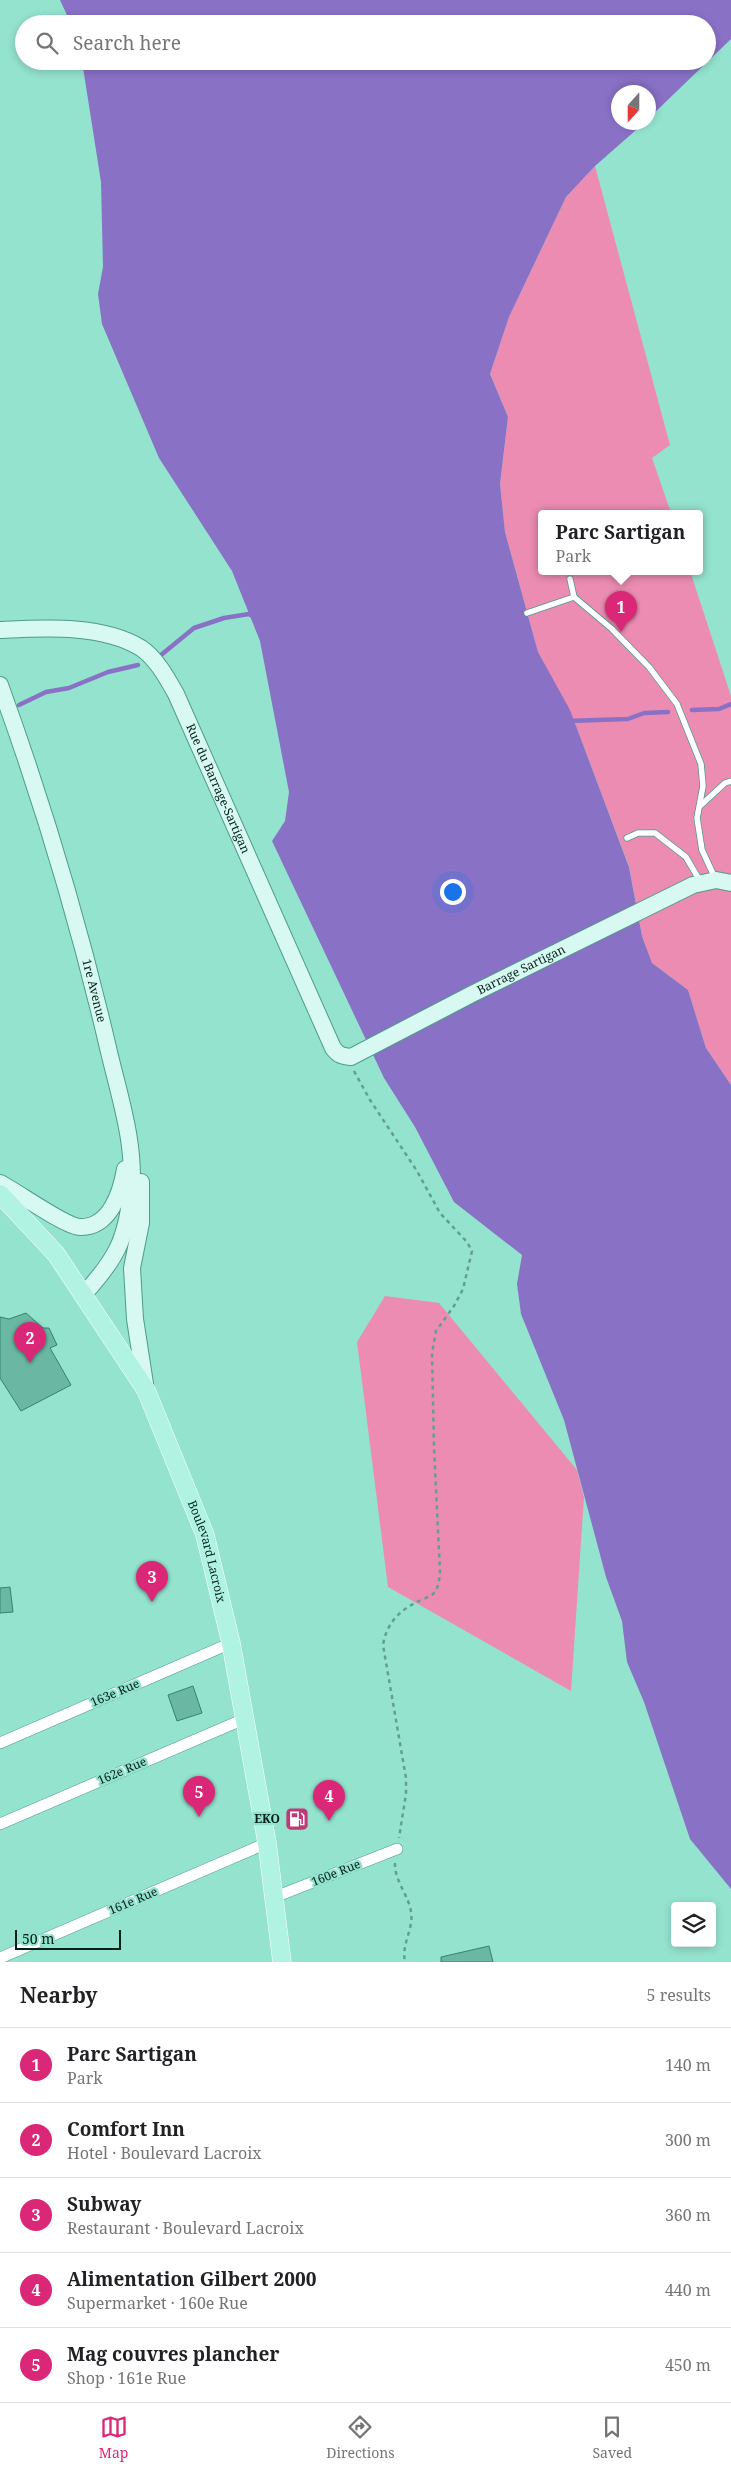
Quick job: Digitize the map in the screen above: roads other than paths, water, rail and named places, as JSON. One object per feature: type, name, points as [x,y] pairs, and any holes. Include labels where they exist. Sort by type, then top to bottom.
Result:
[{"type":"main road","name":"Rue du Barrage-Sartigan","points":[[0,630],[41,628],[81,630],[119,639],[142,648],[161,669],[176,694],[333,1048],[337,1054],[349,1057]]},
{"type":"main road","name":"1re Avenue","points":[[0,685],[55,847],[91,976],[130,1142],[132,1192],[125,1230],[117,1252],[84,1294]]},
{"type":"main road","name":"Barrage Sartigan","points":[[349,1057],[472,994],[710,883]]},
{"type":"main road","points":[[0,1183],[79,1227],[95,1224],[107,1215],[121,1188],[130,1142]]},
{"type":"main road","points":[[130,1142],[141,1179],[141,1223],[132,1268],[135,1319],[146,1390]]},
{"type":"main road","name":"Boulevard Lacroix","points":[[0,1194],[56,1254],[146,1390],[204,1535],[230,1643],[267,1843],[282,1962]]},
{"type":"street","name":"163e Rue","points":[[0,1743],[230,1643]]},
{"type":"street","name":"162e Rue","points":[[0,1824],[244,1719]]},
{"type":"street","name":"161e Rue","points":[[0,1958],[267,1843]]},
{"type":"street","name":"160e Rue","points":[[275,1897],[397,1849]]},
{"type":"lane","points":[[570,579],[574,597],[612,629],[649,667],[677,704],[701,764],[703,786],[697,818],[710,883]]},
{"type":"lane","points":[[527,613],[574,597]]},
{"type":"lane","points":[[699,807],[725,783],[731,781]]},
{"type":"lane","points":[[627,838],[638,833],[655,833],[686,857],[710,883]]},
{"type":"waterway","points":[[161,655],[194,628],[224,618],[249,614],[254,617]]},
{"type":"waterway","points":[[19,705],[46,692],[69,688],[108,672],[138,665]]},
{"type":"waterway","points":[[692,710],[719,709],[731,704]]},
{"type":"waterway","points":[[568,721],[628,719],[644,713],[668,712]]},
{"type":"place","name":"Parc Sartigan","points":[[621,632]]},
{"type":"place","name":"Comfort Inn","points":[[30,1363]]},
{"type":"place","name":"Subway","points":[[152,1602]]},
{"type":"place","name":"Mag couvres plancher","points":[[199,1817]]},
{"type":"place","name":"EKO","points":[[297,1819]]},
{"type":"place","name":"Alimentation Gilbert 2000","points":[[329,1821]]}]
